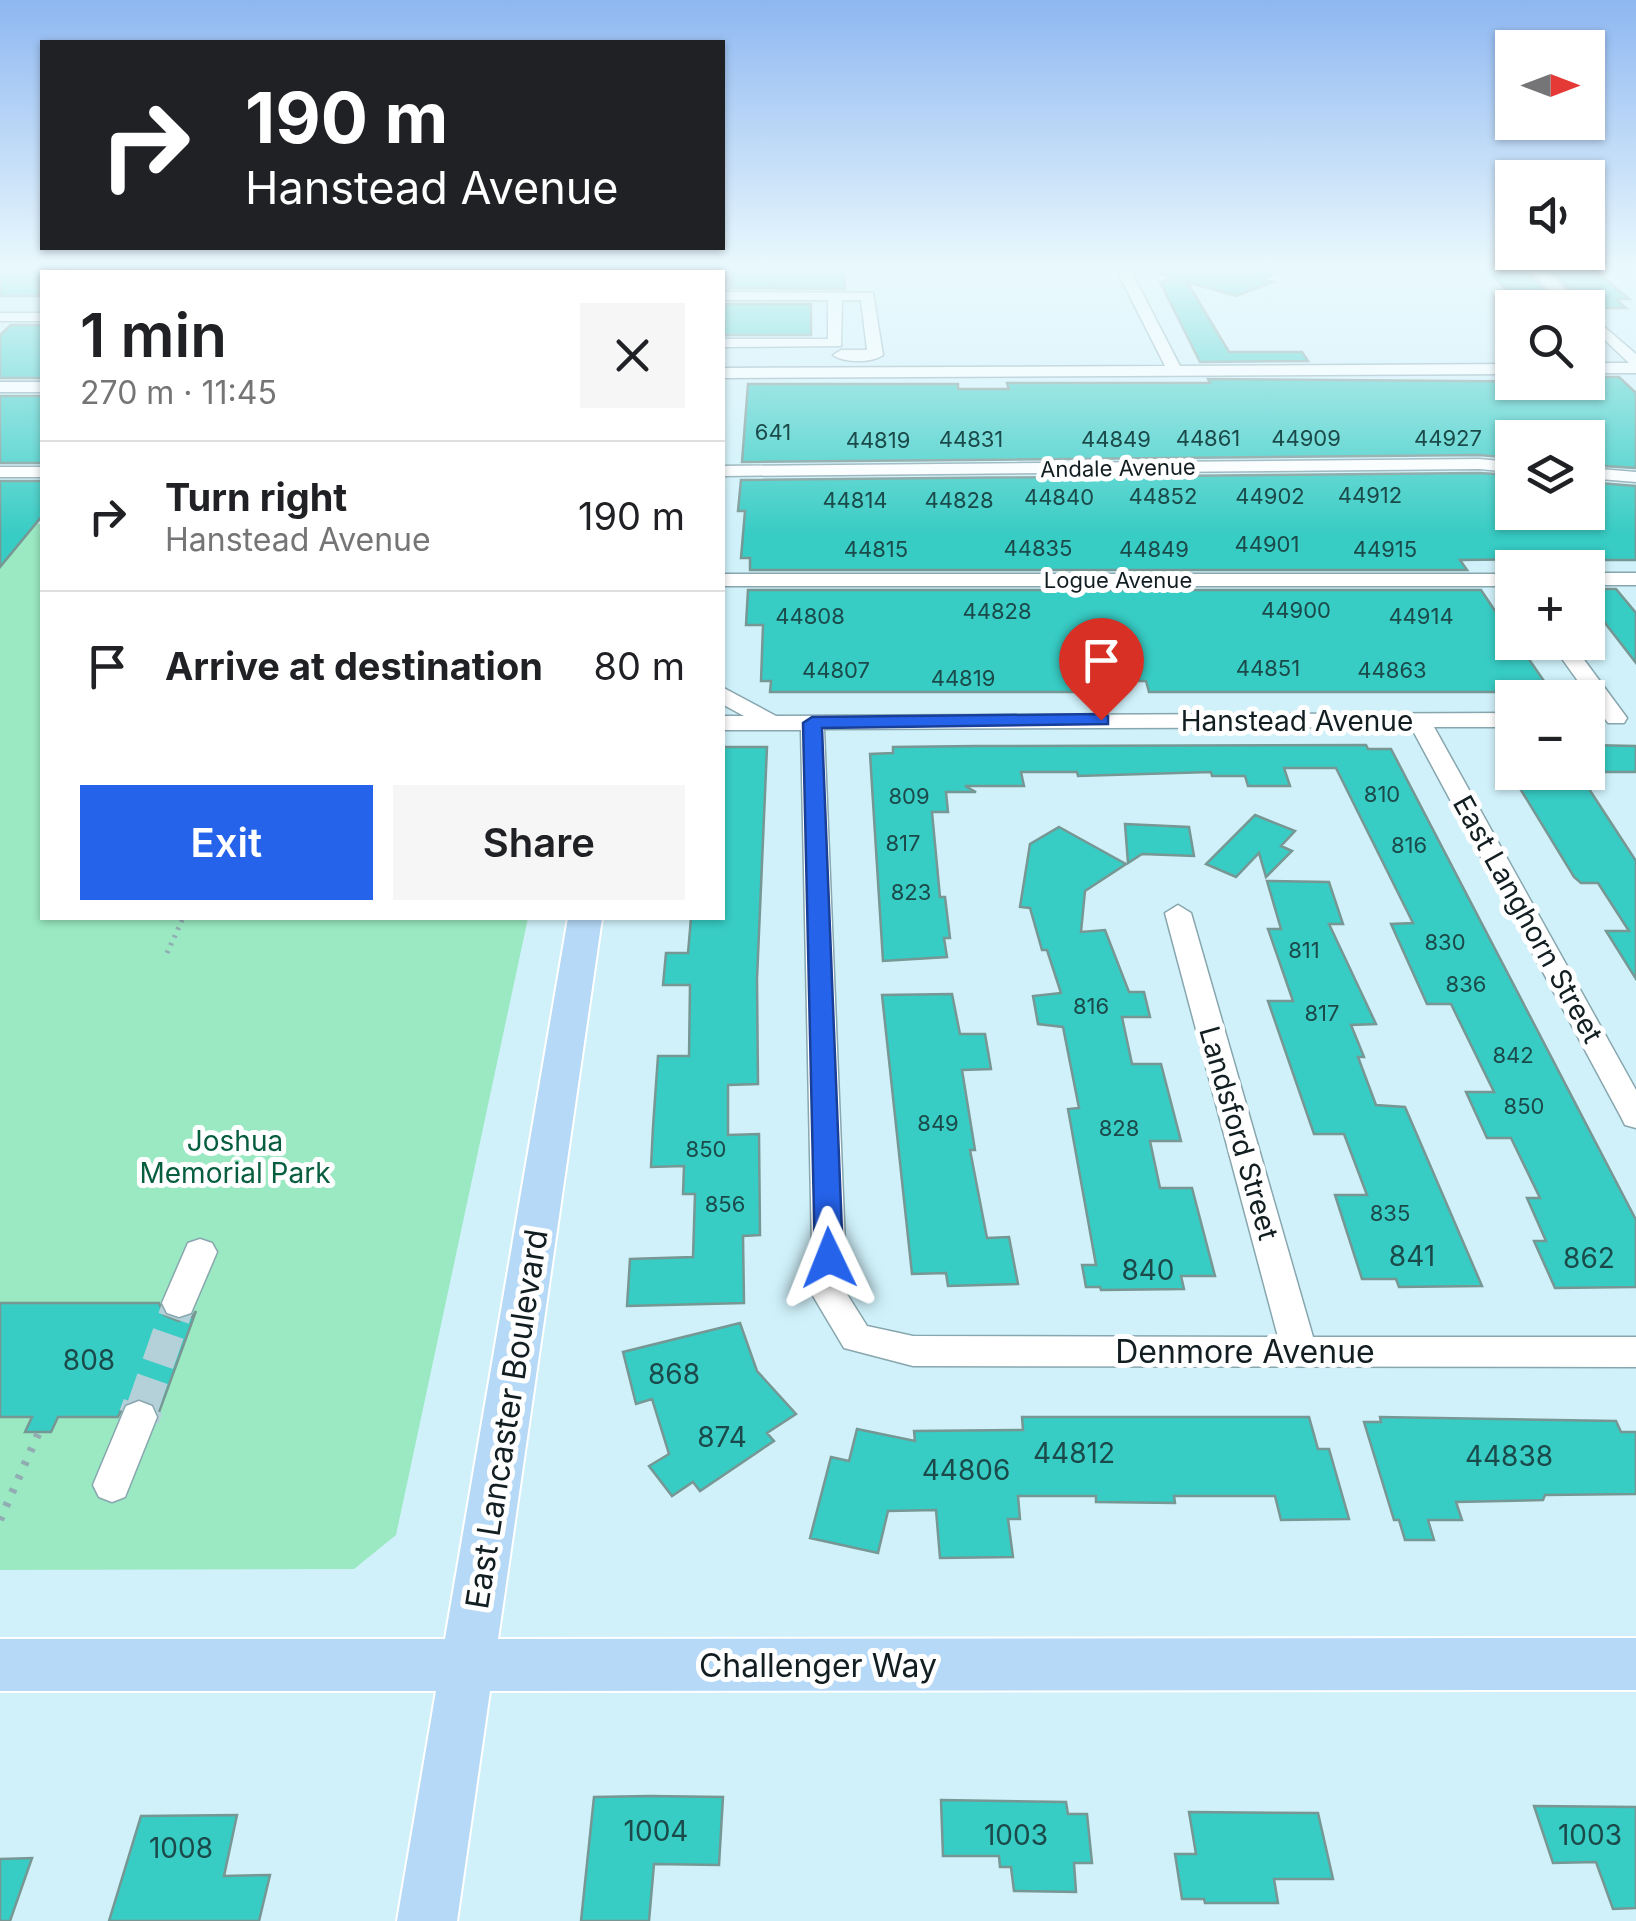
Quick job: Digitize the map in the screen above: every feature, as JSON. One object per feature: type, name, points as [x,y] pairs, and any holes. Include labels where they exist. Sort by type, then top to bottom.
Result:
[{"type":"main road","name":"East Lancaster Boulevard","points":[[427,1921],[586,920]]},
{"type":"main road","name":"Challenger Way","points":[[0,1665],[1636,1664]]},
{"type":"street","points":[[1168,357],[1175,370]]},
{"type":"street","points":[[1605,367],[1636,365]]},
{"type":"street","points":[[725,373],[1495,369]]},
{"type":"street","points":[[0,387],[40,386]]},
{"type":"street","name":"Andale Avenue","points":[[725,472],[1495,466]]},
{"type":"street","points":[[0,472],[40,472]]},
{"type":"street","points":[[1605,475],[1636,477]]},
{"type":"street","name":"Logue Avenue","points":[[725,580],[1495,580]]},
{"type":"street","points":[[1605,580],[1636,580]]},
{"type":"street","points":[[1575,660],[1626,719]]},
{"type":"street","points":[[725,696],[771,723]]},
{"type":"street","name":"Hanstead Avenue","points":[[725,722],[1495,720]]},
{"type":"street","name":"East Langhorn Street","points":[[1420,721],[1636,1118]]},
{"type":"street","name":"Denmore Avenue","points":[[812,723],[830,1296],[856,1338],[913,1352],[1636,1352]]},
{"type":"street","name":"Landsford Street","points":[[1178,914],[1300,1353]]},
{"type":"street","points":[[180,1302],[200,1252]]},
{"type":"street","points":[[112,1485],[139,1416]]},
{"type":"path","points":[[167,953],[183,920]]},
{"type":"path","points":[[0,1520],[39,1432]]},
{"type":"green space","name":"Joshua Memorial Park","points":[[0,524],[40,524],[40,920],[528,920],[396,1535],[354,1569],[0,1570]]},
{"type":"building","points":[[0,357],[40,357],[40,378],[0,378]]},
{"type":"building","points":[[1197,357],[1305,357],[1308,361],[1200,362]]},
{"type":"building","points":[[1605,377],[1619,377],[1636,393],[1636,468],[1605,466],[1605,420],[1495,420],[1495,456],[742,462],[748,384],[958,384],[958,389],[1009,389],[1007,383],[1210,383],[1208,379],[1495,381],[1495,400],[1605,400]]},
{"type":"building","points":[[0,396],[40,396],[40,463],[0,463]]},
{"type":"building","points":[[1495,474],[1495,530],[1605,530],[1605,483],[1636,486],[1636,560],[1605,560],[1605,550],[1495,550],[1495,560],[1460,560],[1467,570],[750,570],[750,558],[741,558],[745,511],[738,511],[741,480]]},
{"type":"building","points":[[0,481],[40,481],[40,518],[0,567]]},
{"type":"building","points":[[1605,589],[1616,589],[1636,613],[1636,663],[1605,623]]},
{"type":"building","points":[[748,590],[1481,590],[1495,611],[1495,660],[1529,660],[1543,680],[1495,680],[1495,692],[1149,692],[1146,681],[1102,681],[1104,692],[770,692],[771,681],[761,681],[763,625],[746,625]]},
{"type":"building","points":[[1366,745],[1368,749],[1391,749],[1636,1220],[1636,1287],[1555,1288],[1534,1241],[1546,1241],[1527,1198],[1540,1198],[1511,1138],[1487,1138],[1466,1092],[1494,1092],[1451,1004],[1427,1004],[1391,924],[1413,923],[1336,768],[1284,768],[1290,786],[1248,786],[1245,776],[1212,776],[1211,772],[1078,776],[1077,772],[1021,772],[1024,786],[965,786],[976,792],[946,792],[948,812],[932,812],[940,897],[945,897],[950,938],[944,938],[947,957],[883,961],[870,754],[893,753],[893,747]]},
{"type":"building","points":[[1605,745],[1636,746],[1636,772],[1605,772]]},
{"type":"building","points":[[725,747],[767,747],[757,979],[758,1084],[728,1085],[728,1135],[759,1134],[760,1235],[743,1236],[744,1303],[627,1306],[630,1259],[693,1257],[695,1194],[683,1194],[684,1166],[651,1167],[658,1056],[689,1056],[690,985],[663,985],[666,953],[688,953],[691,920],[725,920]]},
{"type":"building","points":[[1521,790],[1590,790],[1636,861],[1636,979],[1606,931],[1629,931],[1598,883],[1581,883]]},
{"type":"building","points":[[1255,815],[1295,831],[1281,846],[1292,851],[1266,877],[1259,853],[1236,877],[1206,864]]},
{"type":"building","points":[[1125,824],[1189,827],[1194,856],[1142,854],[1128,863]]},
{"type":"building","points":[[1059,827],[1126,864],[1085,891],[1081,932],[1105,930],[1129,992],[1144,992],[1150,1017],[1122,1017],[1132,1064],[1161,1064],[1181,1141],[1150,1141],[1160,1188],[1192,1188],[1215,1276],[1181,1276],[1184,1289],[1086,1287],[1082,1265],[1096,1265],[1068,1109],[1079,1108],[1063,1027],[1038,1024],[1033,996],[1061,993],[1047,950],[1042,950],[1030,908],[1020,907],[1030,844]]},
{"type":"building","points":[[1267,881],[1329,882],[1343,924],[1329,924],[1376,1024],[1351,1025],[1376,1105],[1405,1107],[1482,1286],[1399,1287],[1396,1279],[1362,1279],[1335,1195],[1367,1195],[1344,1134],[1314,1134],[1268,1001],[1293,1001],[1268,929],[1281,929]]},
{"type":"building","points":[[952,994],[960,1034],[985,1034],[991,1069],[962,1070],[975,1150],[970,1150],[987,1238],[1009,1237],[1018,1284],[948,1286],[946,1273],[912,1274],[882,995]]},
{"type":"building","points":[[0,1303],[159,1303],[164,1315],[178,1321],[192,1317],[196,1311],[159,1412],[153,1402],[138,1398],[125,1402],[118,1417],[58,1417],[51,1432],[25,1432],[32,1417],[0,1417]]},
{"type":"building","points":[[740,1323],[757,1371],[796,1414],[767,1433],[774,1441],[700,1491],[693,1482],[672,1496],[649,1466],[669,1454],[652,1399],[636,1404],[623,1352]]},
{"type":"building","points":[[1022,1417],[1309,1417],[1318,1449],[1329,1449],[1349,1519],[1281,1520],[1275,1496],[1174,1496],[1175,1503],[1096,1502],[1096,1496],[1018,1496],[1020,1519],[1008,1519],[1013,1557],[940,1558],[936,1510],[888,1511],[878,1553],[810,1538],[831,1457],[849,1461],[857,1429],[915,1441],[914,1431],[1023,1430]]},
{"type":"building","points":[[1380,1417],[1616,1421],[1621,1432],[1636,1432],[1636,1494],[1545,1495],[1543,1500],[1456,1502],[1462,1520],[1428,1520],[1434,1540],[1405,1540],[1399,1520],[1394,1520],[1364,1422],[1381,1422]]},
{"type":"building","points":[[594,1797],[723,1797],[719,1865],[654,1864],[649,1921],[581,1921]]},
{"type":"building","points":[[941,1800],[1066,1802],[1068,1814],[1087,1814],[1092,1863],[1074,1863],[1076,1892],[1014,1891],[1011,1867],[1000,1867],[999,1856],[943,1856]]},
{"type":"building","points":[[1534,1806],[1636,1807],[1636,1908],[1613,1909],[1596,1862],[1553,1863]]},
{"type":"building","points":[[1189,1812],[1318,1813],[1333,1879],[1274,1879],[1278,1903],[1205,1903],[1204,1899],[1182,1899],[1175,1854],[1196,1854]]},
{"type":"building","points":[[237,1815],[224,1876],[270,1875],[259,1921],[109,1921],[141,1816]]},
{"type":"building","points":[[32,1858],[10,1921],[0,1921],[0,1859]]},
{"type":"tunnel","points":[[142,1409],[179,1303]]},
{"type":"tunnel","points":[[139,1417],[143,1406]]},
{"type":"route","points":[[829,1258],[812,723],[1101,720]]}]
